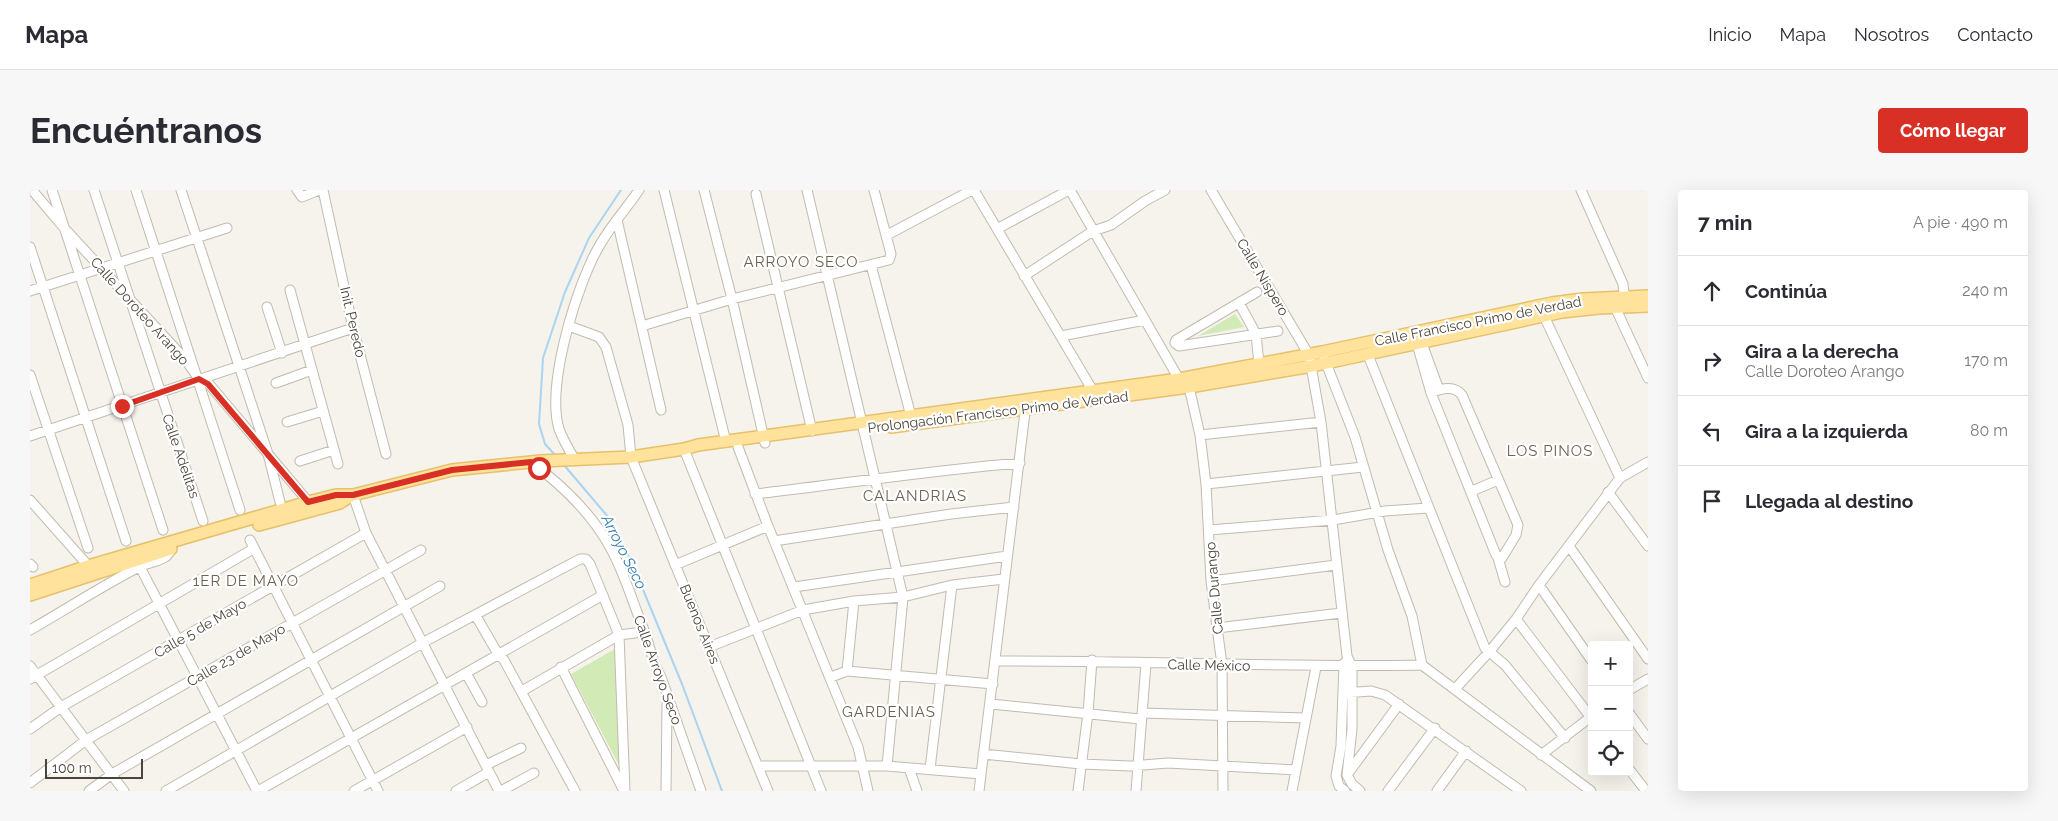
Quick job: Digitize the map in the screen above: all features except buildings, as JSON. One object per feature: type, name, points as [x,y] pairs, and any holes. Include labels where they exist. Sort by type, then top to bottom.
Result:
[{"type":"main road","name":"Calle Francisco Primo de Verdad","points":[[1310,360],[1562,312],[1622,304],[1648,296]]},
{"type":"main road","name":"Calle Francisco Primo de Verdad","points":[[1324,358],[1368,355],[1418,338],[1568,300],[1648,306]]},
{"type":"main road","name":"Prolongación Francisco Primo de Verdad","points":[[536,462],[631,457],[726,442],[764,440],[1026,405],[1093,391],[1179,379],[1259,364],[1310,360]]},
{"type":"main road","name":"Prolongación Francisco Primo de Verdad","points":[[684,449],[699,452],[738,447],[812,431],[862,427],[911,416],[1189,387],[1310,360]]},
{"type":"main road","points":[[30,585],[92,570],[311,506],[340,503],[353,495],[452,470],[536,462]]},
{"type":"main road","points":[[30,595],[92,570]]},
{"type":"street","name":"Calle Doroteo Arango","points":[[32,190],[65,229],[185,359],[199,379],[208,384],[311,506]]},
{"type":"street","points":[[52,190],[163,530]]},
{"type":"street","name":"Calle Adelitas","points":[[94,190],[203,522]]},
{"type":"street","points":[[136,190],[240,510]]},
{"type":"street","name":"Calle Doroteo Arango","points":[[181,190],[268,454],[280,502]]},
{"type":"street","points":[[299,194],[319,190]]},
{"type":"street","name":"Init. Peredo","points":[[324,190],[353,328],[386,454]]},
{"type":"street","points":[[573,460],[559,428],[556,405],[559,363],[569,326],[596,251],[639,190]]},
{"type":"street","points":[[664,190],[726,442]]},
{"type":"street","points":[[704,190],[732,299],[764,440]]},
{"type":"street","points":[[807,190],[885,525],[904,597],[887,766]]},
{"type":"street","points":[[642,326],[732,299],[889,260],[891,257],[887,236],[874,190]]},
{"type":"street","points":[[887,236],[973,190],[1093,391]]},
{"type":"street","points":[[997,229],[1069,190],[1179,379]]},
{"type":"street","points":[[1024,276],[1093,231],[1111,225],[1145,201],[1165,190]]},
{"type":"street","name":"Calle Níspero","points":[[1211,190],[1310,360]]},
{"type":"street","points":[[1581,190],[1623,284],[1622,304],[1648,378]]},
{"type":"street","points":[[756,194],[812,431]]},
{"type":"street","points":[[617,220],[661,410]]},
{"type":"street","points":[[30,291],[100,267],[227,228]]},
{"type":"street","points":[[30,247],[126,541]]},
{"type":"street","points":[[871,265],[911,416]]},
{"type":"street","points":[[290,290],[338,464]]},
{"type":"street","points":[[1257,292],[1176,340],[1176,344],[1179,346],[1278,331]]},
{"type":"street","points":[[1239,303],[1256,334],[1259,364]]},
{"type":"street","points":[[267,306],[282,353]]},
{"type":"street","points":[[1544,316],[1620,478]]},
{"type":"street","points":[[1061,336],[1145,320]]},
{"type":"street","name":"Buenos Aires","points":[[569,326],[595,334],[603,341],[628,426],[631,457],[768,791]]},
{"type":"street","points":[[30,436],[238,366],[305,346],[353,328]]},
{"type":"street","points":[[1418,338],[1435,391],[1498,558],[1505,582]]},
{"type":"street","points":[[1368,355],[1473,623],[1489,652],[1511,673],[1565,738]]},
{"type":"street","points":[[1324,358],[1355,437],[1377,513],[1412,616],[1422,665],[1591,791]]},
{"type":"street","points":[[1310,360],[1321,422],[1325,472],[1333,520],[1341,613],[1348,666],[1354,692],[1347,774],[1352,784],[1360,791]]},
{"type":"street","points":[[276,383],[312,370]]},
{"type":"street","points":[[30,375],[88,548]]},
{"type":"street","name":"Calle Durango","points":[[1189,387],[1200,435],[1206,484],[1211,581],[1222,665],[1224,714],[1223,791]]},
{"type":"street","points":[[1435,391],[1454,389],[1462,395],[1518,526],[1518,530],[1504,556],[1498,558]]},
{"type":"street","points":[[979,791],[1026,405]]},
{"type":"street","points":[[287,422],[323,412]]},
{"type":"street","points":[[1200,435],[1321,422]]},
{"type":"street","points":[[738,447],[755,494],[858,747],[868,791]]},
{"type":"street","points":[[684,449],[821,791]]},
{"type":"street","points":[[300,461],[334,450]]},
{"type":"street","name":"Calle Arroyo Seco","points":[[536,462],[572,497],[590,518],[611,549],[646,636],[653,663],[661,677],[667,699],[701,791]]},
{"type":"street","points":[[1455,689],[1516,619],[1608,492],[1620,478],[1648,462]]},
{"type":"street","points":[[755,494],[876,480],[938,469],[1020,463]]},
{"type":"street","points":[[1206,484],[1363,467]]},
{"type":"street","points":[[1472,491],[1498,480]]},
{"type":"street","points":[[1608,492],[1648,546]]},
{"type":"street","points":[[353,495],[366,533],[386,568],[500,791],[534,773]]},
{"type":"street","points":[[31,499],[92,570]]},
{"type":"street","points":[[774,541],[951,514],[1014,507]]},
{"type":"street","points":[[1209,530],[1333,520],[1428,508]]},
{"type":"street","points":[[675,564],[768,526]]},
{"type":"street","name":"Calle 5 de Mayo","points":[[30,729],[61,707],[366,533]]},
{"type":"street","points":[[33,677],[160,604],[252,545],[378,791]]},
{"type":"street","points":[[30,630],[140,567],[162,560],[171,546]]},
{"type":"street","points":[[1569,546],[1648,659]]},
{"type":"street","name":"Calle 23 de Mayo","points":[[30,783],[86,740],[386,568],[421,550]]},
{"type":"street","points":[[794,587],[1007,556]]},
{"type":"street","points":[[166,791],[237,751],[329,695],[424,642],[580,559],[586,559],[603,595],[618,636],[625,791]]},
{"type":"street","points":[[1211,581],[1336,565]]},
{"type":"street","points":[[140,567],[199,676],[257,791],[351,736],[603,595]]},
{"type":"street","points":[[709,647],[803,610],[854,601],[904,597],[952,586],[1004,579]]},
{"type":"street","points":[[1539,585],[1588,655]]},
{"type":"street","points":[[89,791],[112,774],[311,660],[404,604],[440,586]]},
{"type":"street","points":[[930,769],[952,586]]},
{"type":"street","points":[[847,671],[854,601]]},
{"type":"street","points":[[1217,628],[1341,613]]},
{"type":"street","points":[[476,616],[522,691],[574,791]]},
{"type":"street","points":[[1516,619],[1588,714]]},
{"type":"street","points":[[522,691],[618,636],[635,633]]},
{"type":"street","points":[[1078,791],[1088,713],[1092,660]]},
{"type":"street","name":"Calle México","points":[[996,661],[1092,660],[1146,664],[1316,667],[1422,665]]},
{"type":"street","points":[[1136,791],[1146,664]]},
{"type":"street","points":[[30,666],[33,677],[61,707],[124,791]]},
{"type":"street","points":[[1340,789],[1336,776],[1348,666]]},
{"type":"street","points":[[561,667],[625,791]]},
{"type":"street","points":[[1292,791],[1316,667]]},
{"type":"street","points":[[831,677],[847,671],[993,684]]},
{"type":"street","points":[[466,673],[482,702]]},
{"type":"street","points":[[1633,688],[1648,679]]},
{"type":"street","points":[[1344,693],[1378,692],[1434,728],[1521,791]]},
{"type":"street","points":[[666,791],[667,699]]},
{"type":"street","points":[[991,704],[1141,716],[1224,714],[1306,718]]},
{"type":"street","points":[[1340,789],[1347,774],[1399,704]]},
{"type":"street","points":[[1633,718],[1648,739]]},
{"type":"street","points":[[1541,755],[1588,720]]},
{"type":"street","points":[[354,791],[467,727]]},
{"type":"street","points":[[1388,791],[1434,728]]},
{"type":"street","points":[[456,791],[521,748]]},
{"type":"street","points":[[1437,791],[1466,751]]},
{"type":"street","points":[[983,754],[1081,764],[1138,765],[1168,763],[1296,770]]},
{"type":"street","points":[[758,766],[887,766],[981,774]]},
{"type":"street","points":[[909,768],[918,791]]},
{"type":"street","points":[[1633,774],[1646,791]]},
{"type":"green space","points":[[1235,314],[1244,327],[1198,336]]},
{"type":"green space","points":[[615,649],[621,765],[619,765],[571,674]]},
{"type":"waterway","name":"Arroyo Seco","points":[[556,456],[545,444],[539,424],[543,358],[565,292],[589,238],[621,190]]},
{"type":"waterway","name":"Arroyo Seco","points":[[564,465],[609,518],[632,563],[682,684],[722,791]]},
{"type":"district","name":"ARROYO SECO","points":[[801,262]]},
{"type":"district","name":"LOS PINOS","points":[[1550,451]]},
{"type":"district","name":"CALANDRIAS","points":[[915,496]]},
{"type":"district","name":"1ER DE MAYO","points":[[246,581]]},
{"type":"district","name":"GARDENIAS","points":[[889,712]]},
{"type":"route","points":[[122,406],[199,379],[208,384],[308,502],[336,495],[353,495],[452,470],[531,462],[539,468]]}]
